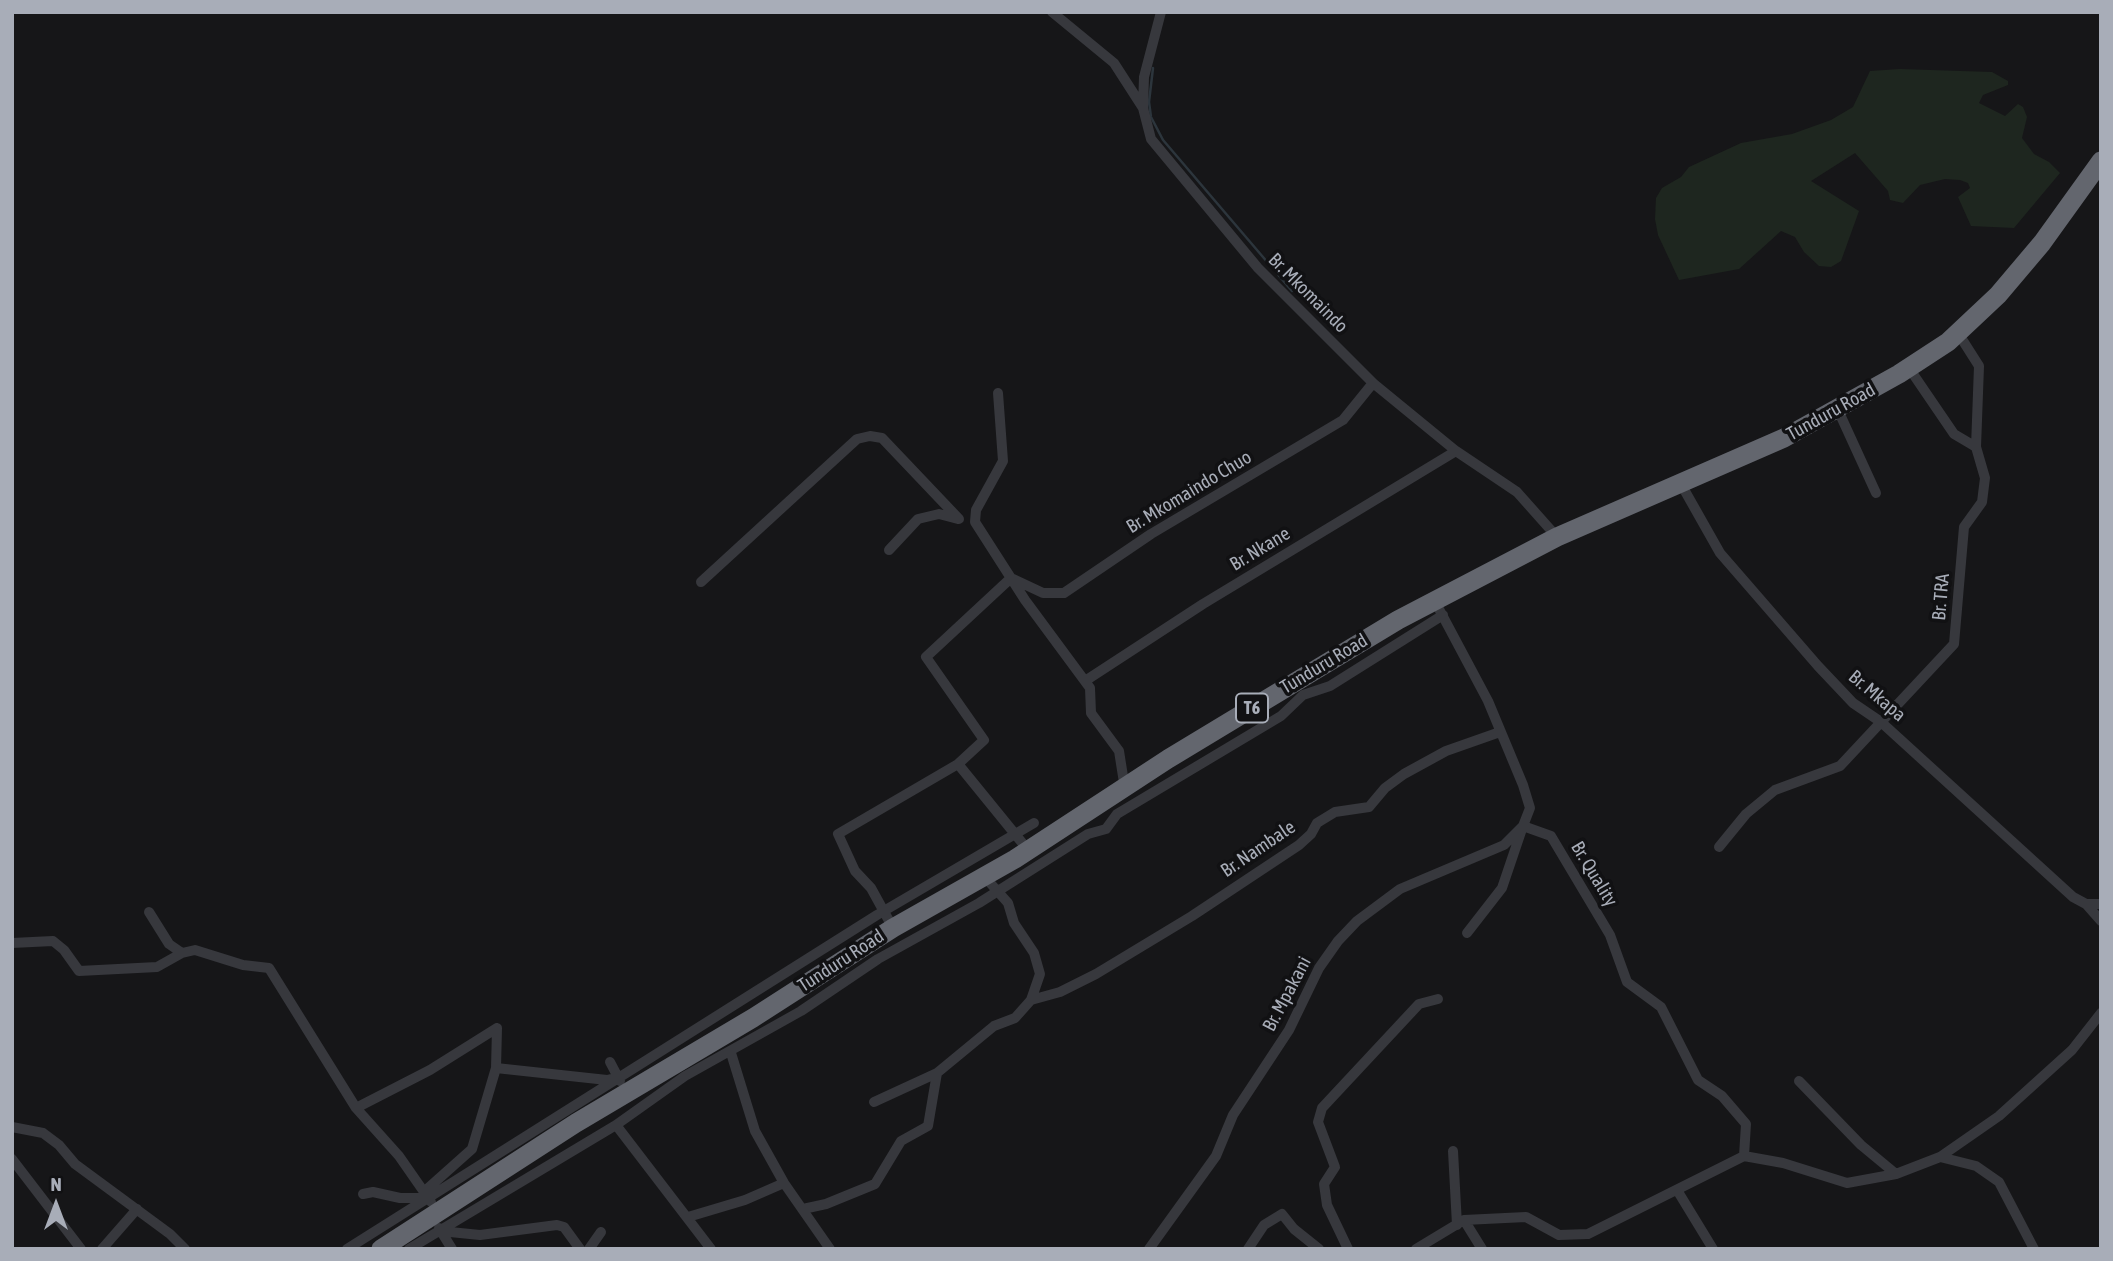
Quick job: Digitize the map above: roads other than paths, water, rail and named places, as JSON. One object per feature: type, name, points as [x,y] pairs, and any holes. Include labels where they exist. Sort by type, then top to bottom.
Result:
[{"type":"highway","name":"Tunduru Road","points":[[381,1249],[432,1209],[622,1085],[753,1018],[887,920],[991,883],[1022,842],[1125,789],[1168,759],[1314,670],[1439,608],[1557,537],[1681,484],[1838,410],[1909,368],[1958,333],[1998,295],[2101,161]]},
{"type":"street","points":[[1052,12],[1114,64],[1143,107]]},
{"type":"street","name":"Br. Mkomaindo","points":[[1161,12],[1144,77],[1143,107],[1151,139],[1258,268],[1373,383],[1456,451],[1517,492],[1557,537]]},
{"type":"street","name":"Br. TRA","points":[[1719,847],[1746,814],[1775,790],[1840,766],[1954,644],[1964,527],[1982,502],[1985,478],[1976,447],[1979,366],[1958,333]]},
{"type":"street","points":[[1909,368],[1954,434],[1976,447]]},
{"type":"street","name":"Br. Mkomaindo Chuo","points":[[1011,578],[1043,593],[1064,593],[1151,534],[1343,420],[1373,383]]},
{"type":"street","points":[[998,393],[1003,461],[976,510],[975,522],[1011,578],[1090,688],[1091,713],[1119,751],[1125,789]]},
{"type":"street","points":[[1838,410],[1876,493]]},
{"type":"street","points":[[702,582],[857,439],[870,436],[883,438],[959,519]]},
{"type":"street","name":"Br. Nkane","points":[[1085,681],[1203,604],[1456,451]]},
{"type":"street","name":"Br. Mkapa","points":[[1681,484],[1720,553],[1853,703],[1881,722],[2101,920]]},
{"type":"street","points":[[889,550],[918,519],[939,514],[975,522]]},
{"type":"street","points":[[1011,578],[926,657],[984,740],[958,764],[838,834],[855,871],[871,888],[887,920],[1022,842],[1034,823]]},
{"type":"street","points":[[1439,608],[1500,732],[1530,808],[1502,888],[1467,933]]},
{"type":"street","points":[[347,1249],[616,1125],[685,1076],[731,1053],[801,1011],[991,883],[1088,834],[1106,829],[1117,814],[1281,716],[1303,695],[1330,686],[1354,668],[1426,628],[1439,608]]},
{"type":"street","name":"Br. Nambale","points":[[1031,1000],[1060,992],[1096,974],[1192,916],[1299,845],[1311,834],[1317,823],[1335,812],[1369,807],[1385,788],[1404,774],[1446,751],[1487,739],[1500,732]]},
{"type":"street","points":[[958,764],[1022,842]]},
{"type":"street","name":"Br. Quality","points":[[1523,826],[1551,836],[1610,935],[1627,982],[1661,1007],[1698,1080],[1722,1096],[1746,1124],[1744,1157]]},
{"type":"street","name":"Br. Mpakani","points":[[1149,1249],[1216,1156],[1233,1115],[1289,1030],[1319,968],[1338,941],[1376,905],[1400,890],[1504,845],[1523,826]]},
{"type":"street","points":[[874,1102],[937,1073],[994,1026],[1015,1018],[1031,1000],[1040,974],[1034,953],[1014,923],[1008,903],[991,883]]},
{"type":"street","points":[[2086,904],[2101,904]]},
{"type":"street","points":[[149,912],[169,944],[182,953]]},
{"type":"street","points":[[12,943],[53,942],[69,956],[79,971],[157,967],[182,953],[195,950],[243,965],[269,968],[356,1108],[432,1209],[451,1248]]},
{"type":"street","points":[[1348,1249],[1326,1205],[1324,1184],[1335,1167],[1318,1122],[1322,1108],[1419,1004],[1438,999]]},
{"type":"street","points":[[1416,1249],[1461,1223],[1526,1217],[1559,1235],[1588,1234],[1744,1157],[1783,1163],[1847,1183],[1896,1174],[1940,1157],[2010,1107],[2072,1050],[2101,1013]]},
{"type":"street","points":[[356,1108],[430,1070],[497,1028],[496,1068],[472,1149],[409,1249]]},
{"type":"street","points":[[731,1053],[755,1130],[784,1183],[830,1249]]},
{"type":"street","points":[[610,1062],[622,1085]]},
{"type":"street","points":[[496,1068],[607,1080],[622,1085]]},
{"type":"street","points":[[803,1209],[826,1204],[875,1184],[901,1141],[928,1126],[937,1073]]},
{"type":"street","points":[[1799,1081],[1861,1145],[1896,1174]]},
{"type":"street","points":[[616,1125],[711,1249]]},
{"type":"street","points":[[12,1127],[43,1133],[59,1145],[75,1164],[170,1234],[185,1249]]},
{"type":"street","points":[[1453,1151],[1461,1223],[1482,1249]]},
{"type":"street","points":[[1940,1157],[1976,1166],[1999,1182],[2034,1249]]},
{"type":"street","points":[[12,1159],[81,1249]]},
{"type":"street","points":[[688,1217],[745,1200],[784,1183]]},
{"type":"street","points":[[1677,1190],[1713,1249]]},
{"type":"street","points":[[363,1194],[373,1192],[432,1209],[480,1236],[557,1225],[564,1227],[580,1249]]},
{"type":"street","points":[[102,1249],[137,1209]]},
{"type":"street","points":[[1248,1249],[1264,1225],[1282,1214],[1294,1229],[1319,1249]]},
{"type":"street","points":[[589,1249],[601,1232]]},
{"type":"waterway","points":[[1153,68],[1149,102],[1151,117],[1163,140],[1292,291]]}]
